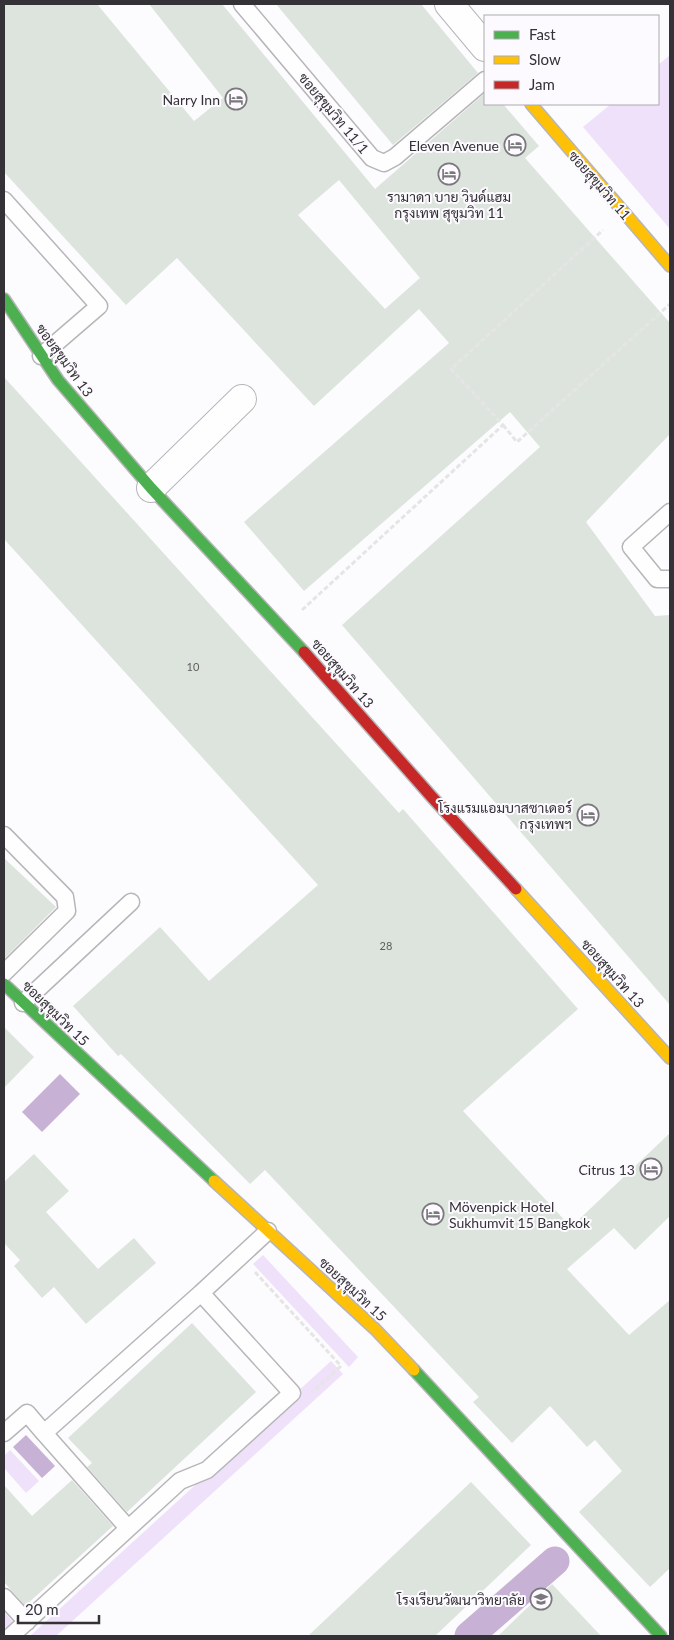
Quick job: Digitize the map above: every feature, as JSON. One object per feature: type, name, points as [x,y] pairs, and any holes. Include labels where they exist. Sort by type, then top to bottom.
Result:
[{"type":"street","points":[[449,4],[484,46]]},
{"type":"street","name":"ซอยสุขุมวิท 11","points":[[532,105],[670,266]]},
{"type":"street","name":"ซอยสุขุมวิท 13","points":[[4,299],[58,380],[151,488],[283,628],[431,796],[670,1058]]},
{"type":"street","points":[[151,488],[242,399]]},
{"type":"street","name":"ซอยสุขุมวิท 15","points":[[4,984],[127,1101],[375,1329],[661,1636]]},
{"type":"lane","name":"ซอยสุขุมวิท 11/1","points":[[242,4],[372,158],[384,163],[396,157],[484,81]]},
{"type":"lane","points":[[6,208],[99,306],[42,356]]},
{"type":"lane","points":[[670,512],[630,547],[657,579],[670,579]]},
{"type":"lane","points":[[4,834],[65,898],[67,911],[4,974]]},
{"type":"lane","points":[[24,1003],[131,902]]},
{"type":"lane","points":[[44,1433],[268,1231]]},
{"type":"lane","points":[[11,1636],[180,1481],[207,1470],[292,1393],[201,1293]]},
{"type":"lane","points":[[4,1433],[27,1413],[128,1528]]},
{"type":"lane","points":[[4,1597],[27,1622]]},
{"type":"path","points":[[610,224],[451,369],[517,442],[670,304]]},
{"type":"path","points":[[283,628],[503,425]]},
{"type":"shaded area","points":[[670,55],[670,229],[583,127],[610,105],[659,105],[659,64]]},
{"type":"shaded area","points":[[60,1074],[80,1094],[42,1132],[22,1112]]},
{"type":"shaded area","points":[[263,1255],[358,1357],[349,1367],[253,1264]]},
{"type":"shaded area","points":[[331,1361],[343,1374],[56,1636],[30,1636]]},
{"type":"shaded area","points":[[26,1435],[55,1466],[42,1478],[13,1447]]},
{"type":"shaded area","points":[[10,1450],[39,1481],[26,1493],[4,1468],[4,1456]]},
{"type":"shaded area","points":[[4,1612],[14,1623],[4,1632]]},
{"type":"building","points":[[4,4],[97,4],[194,121],[223,98],[149,4],[222,4],[375,189],[484,94],[484,105],[504,105],[539,146],[525,158],[670,323],[670,434],[586,522],[655,616],[670,615],[670,1005],[342,625],[540,447],[510,412],[304,591],[244,522],[449,343],[419,309],[314,406],[177,258],[126,305],[4,172]],"holes":[[[339,180],[420,278],[385,309],[298,215]]]},
{"type":"building","points":[[276,4],[421,4],[478,73],[393,145]]},
{"type":"building","points":[[4,377],[399,813],[403,809],[578,1009],[463,1111],[571,1227],[670,1133],[670,1216],[635,1250],[614,1228],[567,1269],[629,1335],[670,1300],[670,1568],[650,1587],[579,1512],[622,1471],[595,1440],[587,1447],[550,1406],[512,1443],[473,1402],[479,1397],[265,1170],[250,1184],[121,1054],[118,1056],[73,1006],[160,927],[209,981],[318,885],[4,539]]},
{"type":"building","points":[[4,858],[56,907],[4,959]]},
{"type":"building","points":[[4,1027],[34,1057],[4,1088]]},
{"type":"building","points":[[34,1154],[69,1191],[46,1212],[98,1269],[134,1238],[156,1263],[86,1324],[54,1287],[42,1298],[14,1266],[20,1260],[4,1243],[4,1182]]},
{"type":"building","points":[[192,1323],[256,1392],[127,1512],[87,1467],[92,1463],[68,1438]]},
{"type":"building","points":[[72,1480],[113,1526],[25,1606],[4,1582],[4,1485],[32,1516]]},
{"type":"building","points":[[471,1482],[531,1545],[435,1636],[308,1636]]},
{"type":"building","points":[[552,1584],[601,1636],[498,1636]]},
{"type":"waterway","points":[[469,1636],[555,1561]]},
{"type":"traffic: fast","points":[[4,299],[58,380],[151,488],[304,652]]},
{"type":"traffic: fast","points":[[4,984],[214,1181]]},
{"type":"traffic: fast","points":[[414,1370],[661,1636]]},
{"type":"traffic: slow","points":[[532,105],[670,266]]},
{"type":"traffic: slow","points":[[516,889],[670,1058]]},
{"type":"traffic: slow","points":[[214,1181],[375,1329],[414,1370]]},
{"type":"traffic: jam","points":[[304,652],[516,889]]},
{"type":"place","name":"Narry Inn","points":[[236,99]]},
{"type":"place","name":"Eleven Avenue","points":[[515,145]]},
{"type":"place","name":"รามาดา บาย วินด์แฮม กรุงเทพ สุขุมวิท 11","points":[[449,174]]},
{"type":"place","name":"โรงแรมแอมบาสซาเดอร์ กรุงเทพฯ","points":[[588,815]]},
{"type":"place","name":"Citrus 13","points":[[651,1169]]},
{"type":"place","name":"Mövenpick Hotel Sukhumvit 15 Bangkok","points":[[433,1214]]},
{"type":"place","name":"โรงเรียนวัฒนาวิทยาลัย","points":[[541,1599]]}]
